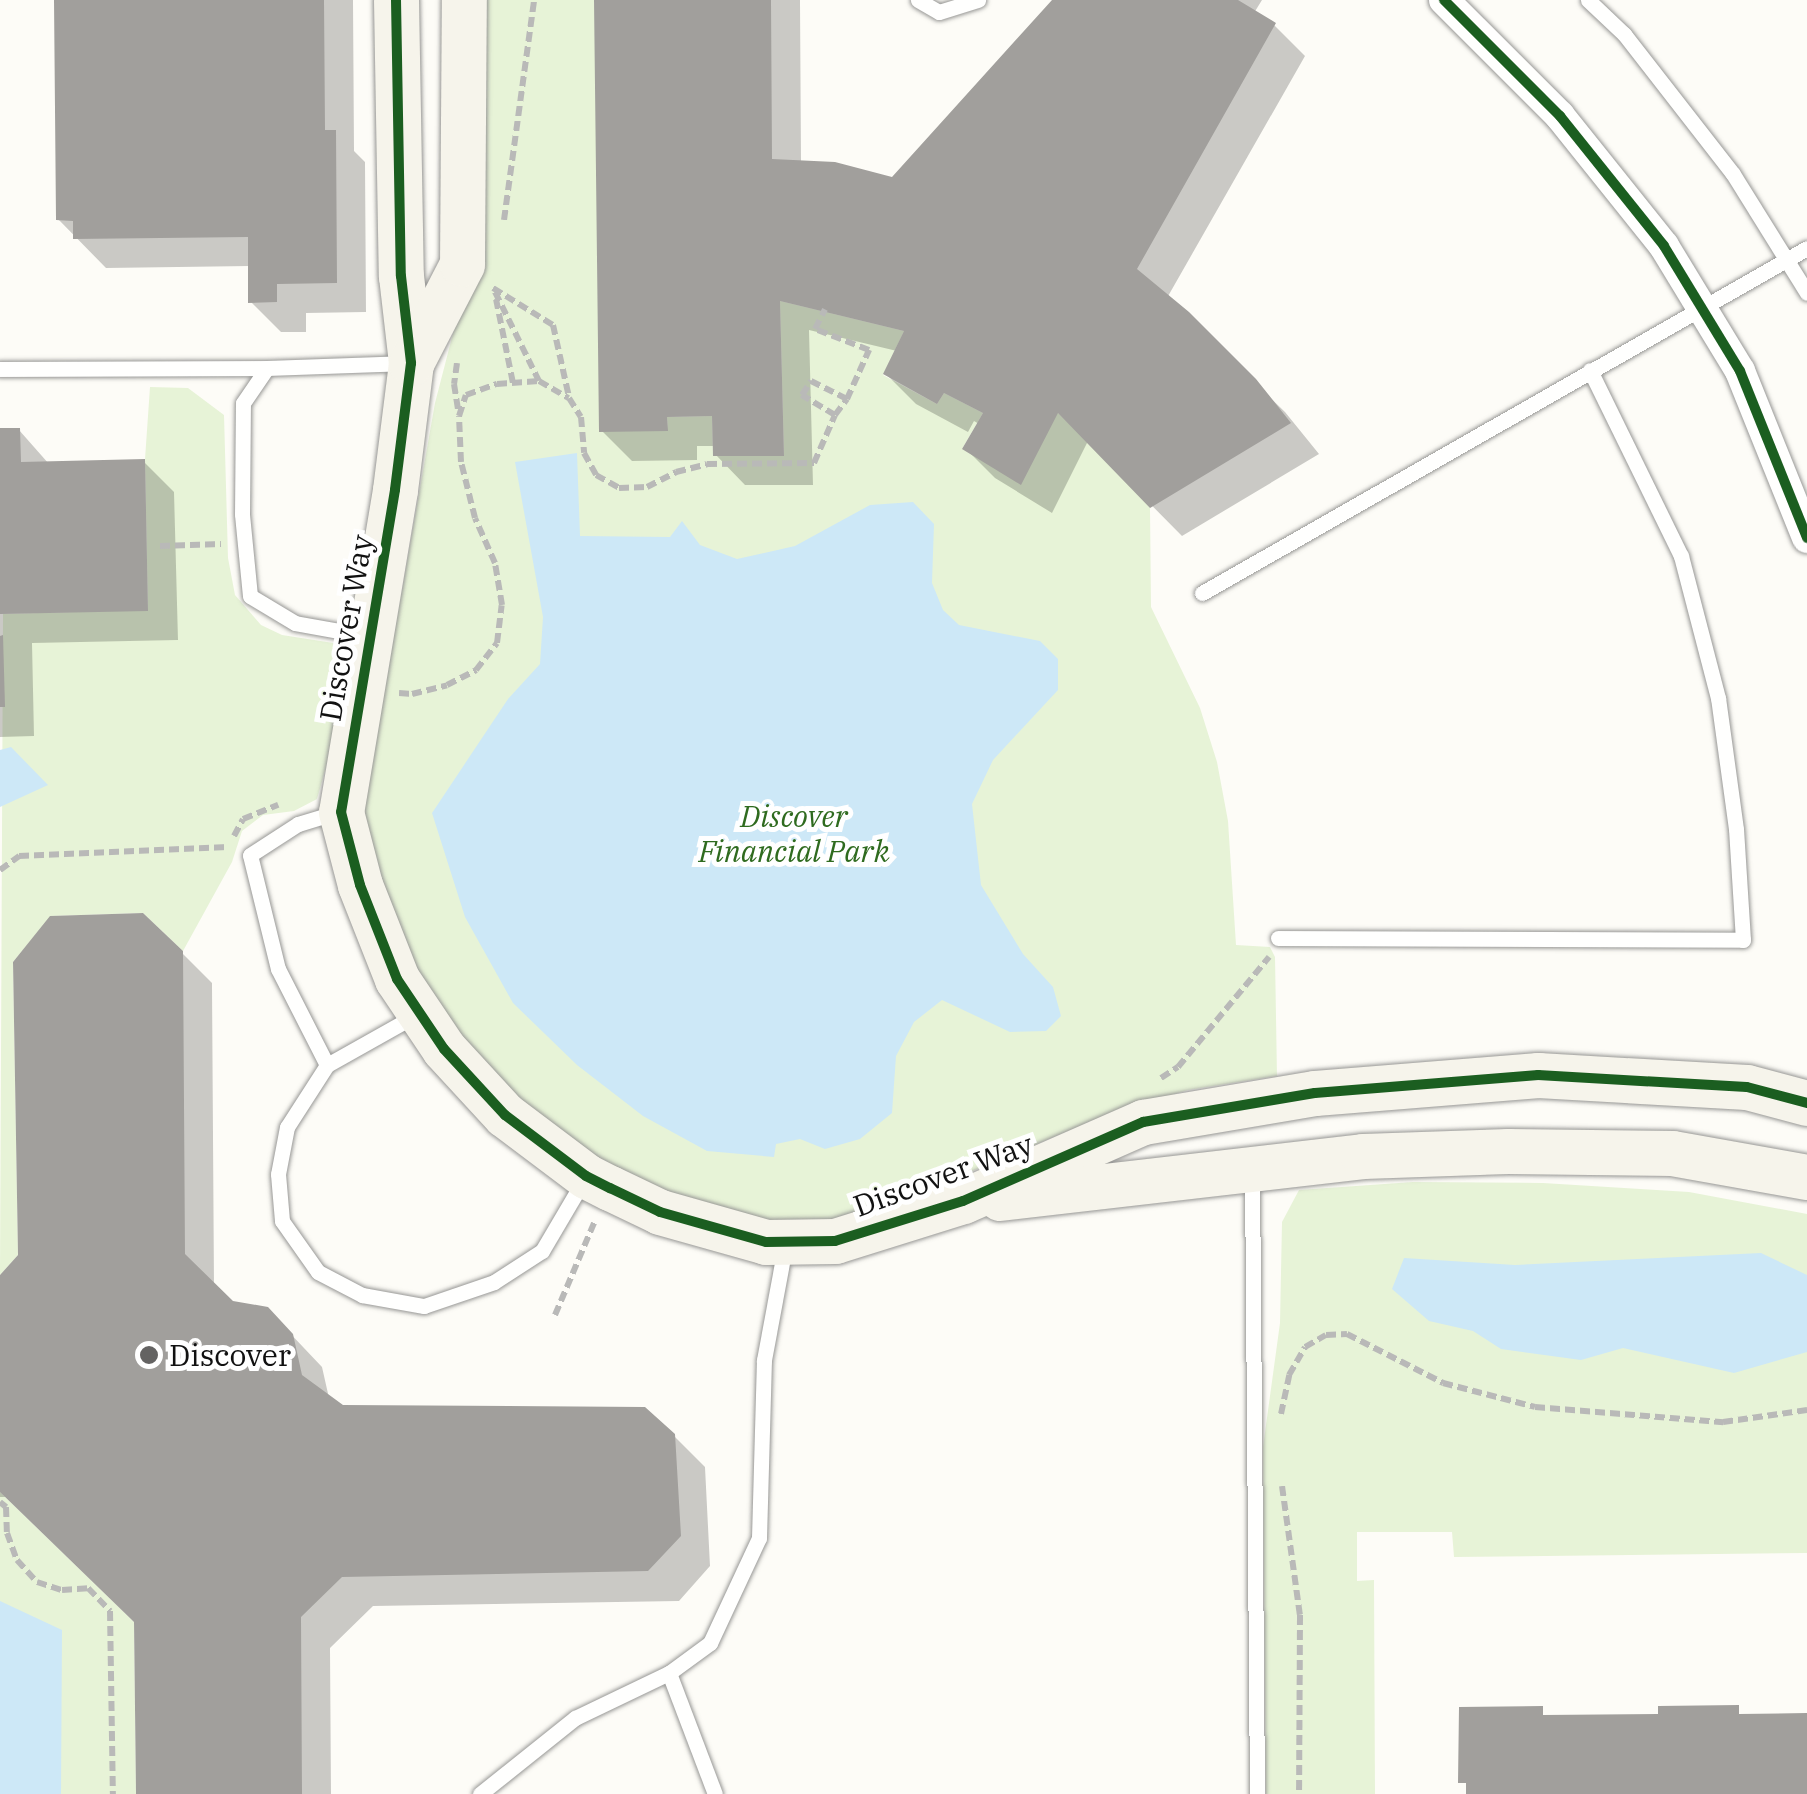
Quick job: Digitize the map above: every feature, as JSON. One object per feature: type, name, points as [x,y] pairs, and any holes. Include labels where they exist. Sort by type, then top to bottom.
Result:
[{"type":"street","name":"Discover Way","points":[[396,0],[400,276],[411,363],[341,812],[360,885],[397,979],[444,1049],[505,1115],[598,1182],[660,1212],[766,1242],[786,1242],[836,1241],[964,1201],[1143,1122],[1316,1093],[1538,1075],[1747,1087],[1807,1103]]},
{"type":"street","name":"Discover Way","points":[[411,363],[462,264],[464,0]]},
{"type":"street","points":[[1444,0],[1458,9],[1560,116],[1664,246],[1740,372],[1807,538]]},
{"type":"street","name":"Discover Way","points":[[964,1201],[1382,1155],[1672,1153],[1807,1177]]},
{"type":"lane","points":[[918,0],[939,12],[978,0]]},
{"type":"lane","points":[[1588,0],[1624,34],[1733,174],[1807,293]]},
{"type":"lane","points":[[1202,593],[1807,248]]},
{"type":"lane","points":[[0,369],[411,363]]},
{"type":"lane","points":[[267,368],[244,403],[242,514],[250,596],[295,623],[370,636]]},
{"type":"lane","points":[[1275,945],[1744,940],[1736,829],[1718,698],[1681,556],[1590,370]]},
{"type":"lane","points":[[327,1065],[278,969],[250,855],[298,824],[341,812]]},
{"type":"lane","points":[[419,1013],[327,1065],[287,1128],[278,1174],[282,1221],[318,1272],[362,1296],[424,1306],[494,1282],[527,1261],[542,1250],[598,1182]]},
{"type":"lane","points":[[1252,1168],[1257,1794]]},
{"type":"lane","points":[[480,1794],[575,1718],[668,1673],[710,1643],[759,1538],[764,1360],[786,1242]]},
{"type":"lane","points":[[668,1673],[714,1794]]},
{"type":"path","points":[[502,233],[534,0]]},
{"type":"path","points":[[485,304],[496,270]]},
{"type":"path","points":[[493,288],[539,381]]},
{"type":"path","points":[[493,288],[513,383]]},
{"type":"path","points":[[493,288],[553,325],[569,398],[581,416],[584,452],[596,475],[619,488],[647,487],[676,472],[707,464],[814,463],[869,350],[815,329],[825,309]]},
{"type":"path","points":[[383,691],[412,694],[447,685],[476,670],[497,643],[502,605],[497,577],[461,462],[454,384],[459,353]]},
{"type":"path","points":[[459,416],[466,396],[513,383],[539,381],[569,398]]},
{"type":"path","points":[[836,415],[802,395],[811,381],[847,399]]},
{"type":"path","points":[[221,526],[221,555]]},
{"type":"path","points":[[160,546],[221,544]]},
{"type":"path","points":[[0,870],[19,856],[226,849],[243,820],[288,804]]},
{"type":"path","points":[[1151,1084],[1178,1067],[1275,945]]},
{"type":"path","points":[[555,1315],[598,1182]]},
{"type":"path","points":[[1279,1425],[1289,1376],[1305,1347],[1326,1335],[1348,1334],[1444,1383],[1534,1407],[1723,1422],[1807,1410]]},
{"type":"path","points":[[1280,1473],[1300,1615],[1299,1794]]},
{"type":"path","points":[[0,1502],[6,1507],[7,1533],[16,1560],[37,1582],[62,1590],[88,1588],[110,1611],[113,1794]]},
{"type":"green space","name":"Discover Financial Park","points":[[482,0],[594,0],[668,430],[667,417],[712,416],[713,455],[784,455],[780,301],[904,331],[883,375],[937,404],[944,393],[983,413],[962,449],[1058,413],[1138,491],[1150,508],[1151,607],[1200,708],[1217,762],[1228,821],[1236,945],[1270,947],[1275,957],[1277,1076],[1188,1090],[1109,1114],[836,1228],[758,1222],[693,1204],[618,1171],[554,1135],[441,1015],[404,946],[376,870],[363,811],[379,723],[340,717],[317,799],[294,811],[263,815],[242,831],[232,862],[183,951],[143,913],[51,916],[13,962],[18,1255],[0,1275],[3,614],[148,610],[145,459],[150,387],[188,388],[224,415],[228,558],[235,595],[261,625],[282,635],[391,652],[435,403],[465,287]]},
{"type":"green space","points":[[1413,1182],[1543,1183],[1689,1192],[1807,1214],[1807,1553],[1454,1557],[1452,1532],[1357,1532],[1357,1581],[1374,1580],[1375,1794],[1266,1794],[1263,1447],[1280,1323],[1282,1222],[1299,1190]]},
{"type":"green space","points":[[0,1492],[134,1622],[136,1794],[0,1794]]},
{"type":"water","points":[[577,453],[580,536],[670,537],[682,521],[700,545],[737,559],[795,546],[870,505],[913,502],[934,524],[932,583],[943,610],[959,625],[1040,641],[1058,659],[1058,690],[993,760],[972,804],[981,885],[1023,954],[1053,987],[1061,1016],[1046,1031],[1010,1032],[942,1000],[914,1022],[896,1056],[892,1113],[860,1139],[825,1149],[800,1139],[776,1144],[774,1157],[707,1151],[643,1116],[577,1065],[513,1003],[465,917],[432,813],[508,699],[540,664],[543,617],[515,462]]},
{"type":"water","points":[[11,747],[48,785],[0,807],[0,750]]},
{"type":"water","points":[[1761,1253],[1807,1275],[1807,1352],[1734,1373],[1623,1348],[1581,1360],[1501,1349],[1473,1331],[1429,1321],[1392,1289],[1404,1258],[1515,1265]]},
{"type":"water","points":[[0,1601],[62,1630],[61,1794],[0,1794]]},
{"type":"building","points":[[54,0],[324,0],[325,130],[336,130],[337,283],[277,284],[277,302],[248,303],[248,237],[73,239],[73,221],[56,220]]},
{"type":"building","points":[[594,0],[771,0],[772,159],[835,162],[892,177],[1052,0],[1238,0],[1276,23],[1137,269],[1189,312],[1256,379],[1291,423],[1150,508],[1058,413],[1021,485],[962,449],[983,413],[944,393],[937,404],[883,374],[904,331],[780,301],[784,456],[713,456],[712,416],[667,417],[668,431],[599,432]]},
{"type":"building","points":[[0,428],[20,428],[21,462],[145,459],[148,611],[0,614]]},
{"type":"building","points":[[3,635],[5,707],[0,707],[0,636]]},
{"type":"building","name":"Discover","points":[[143,913],[183,951],[185,1254],[233,1301],[268,1307],[293,1334],[302,1375],[343,1405],[645,1407],[675,1434],[681,1536],[648,1571],[342,1577],[301,1617],[302,1794],[136,1794],[134,1622],[0,1492],[0,1275],[18,1255],[13,962],[50,916]]},
{"type":"building","points":[[1739,1705],[1739,1714],[1807,1713],[1807,1794],[1466,1794],[1466,1783],[1458,1783],[1459,1707],[1543,1706],[1543,1715],[1658,1714],[1658,1706]]},
{"type":"cycle path","points":[[396,0],[401,276],[411,363],[395,490],[341,812],[360,885],[397,979],[444,1049],[505,1115],[586,1176],[610,1188],[660,1212],[766,1242],[835,1241],[963,1201],[1143,1122],[1315,1093],[1538,1075],[1747,1087],[1807,1103]]},
{"type":"cycle path","points":[[1444,0],[1560,116],[1664,246],[1740,371],[1807,538]]},
{"type":"place","name":"Discover","points":[[149,1355]]}]
